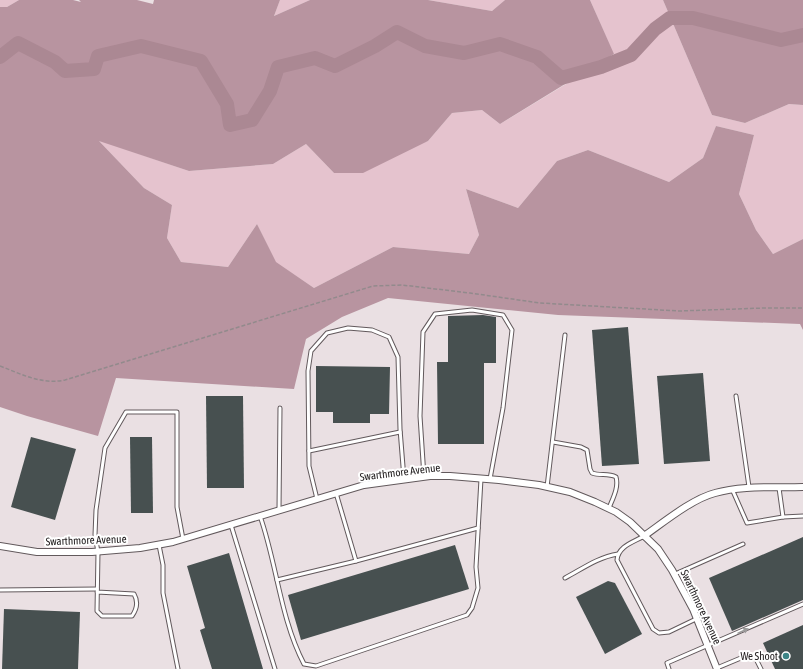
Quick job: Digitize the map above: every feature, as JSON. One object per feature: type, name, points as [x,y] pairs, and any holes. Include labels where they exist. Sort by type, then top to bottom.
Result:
[{"type":"street","name":"Swarthmore Avenue","points":[[0,546],[37,552],[98,552],[140,548],[183,539],[364,485],[424,477],[450,476],[481,478],[547,487],[570,492],[609,509],[630,522],[658,549],[675,574],[697,619],[717,669]]},
{"type":"street","points":[[644,536],[696,501],[713,493],[732,489],[803,487]]},
{"type":"lane","points":[[424,477],[420,416],[423,332],[435,314],[472,310],[503,315],[512,330],[503,408],[490,479]]},
{"type":"lane","points":[[318,499],[309,466],[308,371],[311,351],[327,333],[348,328],[372,330],[389,337],[398,357],[400,432],[404,480]]},
{"type":"lane","points":[[547,487],[566,335]]},
{"type":"lane","points":[[736,396],[749,488]]},
{"type":"lane","points":[[279,510],[280,408]]},
{"type":"lane","points":[[0,590],[97,591],[134,594],[136,599],[136,611],[132,616],[102,616],[97,611],[97,591],[98,552],[95,535],[96,510],[105,448],[126,412],[177,412],[177,507],[183,539]]},
{"type":"lane","points":[[309,451],[400,432]]},
{"type":"lane","points":[[553,442],[581,447],[586,450],[592,473],[597,475],[611,474],[616,477],[618,481],[617,487],[609,509]]},
{"type":"lane","points":[[260,516],[267,534],[277,580],[291,632],[304,664],[316,666],[467,615],[472,608],[478,588],[476,567],[481,478]]},
{"type":"lane","points":[[779,488],[783,517]]},
{"type":"lane","points":[[732,489],[747,523],[783,517],[803,516]]},
{"type":"lane","points":[[336,493],[356,561]]},
{"type":"lane","points":[[231,525],[275,669]]},
{"type":"lane","points":[[277,580],[356,561],[478,528]]},
{"type":"lane","points":[[644,536],[621,548],[617,560],[653,629],[659,633],[669,632],[697,619]]},
{"type":"lane","points":[[158,544],[163,565],[163,593],[178,669]]},
{"type":"lane","points":[[675,574],[743,544]]},
{"type":"lane","points":[[565,578],[603,558],[618,554]]},
{"type":"lane","points":[[669,669],[667,664],[803,604]]},
{"type":"lane","points":[[717,669],[748,655],[756,658],[761,669]]},
{"type":"path","points":[[0,366],[33,379],[54,383],[373,286],[402,285],[540,303],[679,311],[803,308]]},
{"type":"shaded area","points":[[0,0],[19,0],[7,7],[0,7]]},
{"type":"shaded area","points":[[19,0],[73,0],[81,2],[79,0],[137,0],[153,4],[154,0],[280,0],[274,16],[310,0],[428,0],[492,11],[505,0],[590,0],[614,54],[500,124],[482,110],[452,113],[428,141],[363,173],[334,173],[306,144],[273,164],[189,171],[99,141],[144,188],[172,205],[167,238],[181,262],[228,267],[257,224],[276,262],[314,288],[393,247],[469,254],[479,235],[466,189],[518,208],[557,161],[588,150],[669,182],[703,158],[716,126],[754,135],[739,194],[756,230],[773,254],[803,239],[803,330],[800,324],[558,315],[388,298],[342,317],[306,339],[294,389],[116,378],[98,436],[0,407],[0,7],[7,7]]},
{"type":"shaded area","points":[[280,0],[310,0],[274,16]]},
{"type":"shaded area","points":[[428,0],[505,0],[492,11]]},
{"type":"shaded area","points":[[590,0],[663,0],[712,115],[745,123],[789,104],[803,105],[803,239],[773,254],[756,230],[739,194],[754,135],[716,126],[703,158],[669,182],[588,150],[557,161],[518,208],[466,189],[479,235],[469,254],[393,247],[314,288],[275,262],[257,224],[228,267],[181,262],[167,238],[172,205],[144,188],[98,140],[189,171],[273,164],[306,144],[334,173],[428,141],[452,113],[482,110],[500,124],[614,55]]},
{"type":"shaded area","points":[[663,0],[803,0],[803,105],[789,104],[745,123],[712,115]]},
{"type":"building","points":[[483,315],[496,317],[496,363],[484,363],[484,444],[438,444],[437,362],[448,362],[448,316]]},
{"type":"building","points":[[628,327],[639,464],[602,466],[592,330]]},
{"type":"building","points":[[316,366],[390,367],[389,414],[370,414],[370,423],[333,423],[333,412],[316,412]]},
{"type":"building","points":[[703,373],[710,461],[664,464],[657,376]]},
{"type":"building","points":[[206,396],[243,396],[244,488],[207,488]]},
{"type":"building","points":[[31,437],[76,449],[55,520],[11,507]]},
{"type":"building","points":[[130,437],[152,437],[153,513],[131,513]]},
{"type":"building","points":[[803,537],[803,600],[732,631],[709,578]]},
{"type":"building","points":[[455,545],[469,589],[301,640],[288,595]]},
{"type":"building","points":[[229,553],[263,669],[212,669],[200,630],[205,628],[187,566]]},
{"type":"building","points":[[608,581],[615,583],[642,634],[605,654],[576,597]]},
{"type":"building","points":[[4,609],[80,612],[78,669],[2,669]]},
{"type":"building","name":"We Shoot","points":[[803,625],[803,669],[775,669],[763,643]]},
{"type":"waterway","points":[[0,57],[18,43],[55,62],[65,71],[94,69],[98,56],[141,46],[201,61],[227,104],[230,125],[252,120],[270,91],[278,67],[315,58],[335,66],[375,46],[397,32],[425,46],[464,53],[500,44],[537,57],[561,78],[601,67],[631,55],[655,29],[670,18],[693,18],[781,40],[803,35]]},
{"type":"place","name":"We Shoot","points":[[786,656]]}]
